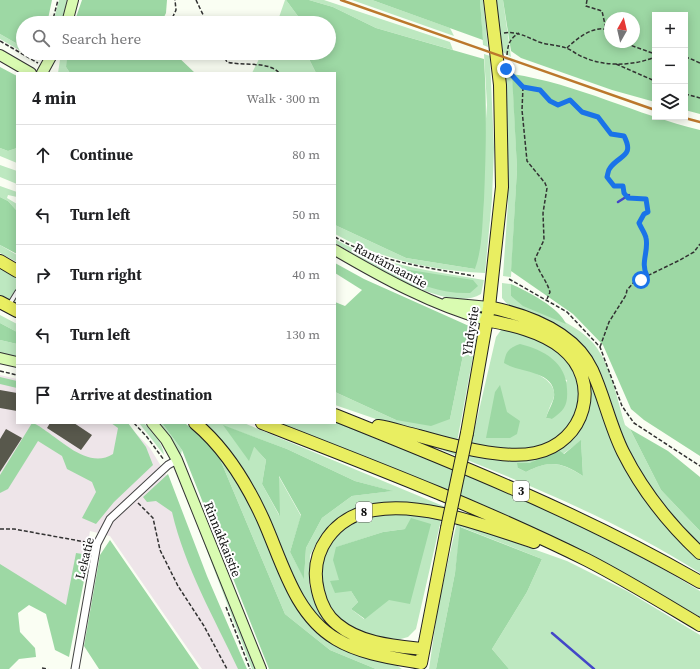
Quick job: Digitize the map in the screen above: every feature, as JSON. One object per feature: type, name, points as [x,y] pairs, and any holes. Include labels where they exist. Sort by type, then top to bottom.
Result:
[{"type":"highway","name":"Yhdystie","points":[[421,667],[423,649],[467,433],[488,308],[502,187],[500,85],[490,0]]},
{"type":"highway","points":[[0,261],[16,269]]},
{"type":"highway","points":[[488,308],[508,312],[554,330],[570,342],[583,355],[591,368],[622,450],[632,469],[662,514],[700,553]]},
{"type":"highway","points":[[358,424],[384,427],[430,440],[501,454],[521,455],[536,453],[560,443],[575,427],[584,407],[583,381],[579,370],[563,349],[550,340],[525,329],[486,320]]},
{"type":"highway","name":"3","points":[[336,415],[526,494],[654,556],[700,582]]},
{"type":"highway","points":[[196,424],[236,469],[263,518],[296,594],[319,626],[337,640],[358,649],[421,667]]},
{"type":"highway","points":[[264,424],[493,516],[589,561],[648,593],[700,625]]},
{"type":"highway","name":"8","points":[[423,649],[403,647],[361,638],[336,624],[327,614],[320,601],[316,586],[317,560],[328,535],[350,518],[375,510],[390,508],[435,513],[465,519],[589,561]]},
{"type":"street","points":[[69,16],[73,0]]},
{"type":"street","points":[[0,55],[29,72]]},
{"type":"street","points":[[44,70],[49,60]]},
{"type":"street","name":"Rantamaantie","points":[[336,251],[380,276],[436,303],[486,320]]},
{"type":"street","name":"Rantamaantie","points":[[436,303],[488,308]]},
{"type":"street","points":[[0,358],[16,362]]},
{"type":"street","name":"Rinnakkaistie","points":[[153,424],[166,440],[177,460],[261,669]]},
{"type":"street","name":"Lekatie","points":[[75,669],[97,544],[110,519],[168,465],[177,460]]},
{"type":"lane","points":[[8,306],[16,294]]},
{"type":"path","points":[[54,16],[58,0]]},
{"type":"path","points":[[173,16],[176,10],[175,0]]},
{"type":"path","points":[[196,0],[204,16]]},
{"type":"path","points":[[587,0],[586,6],[602,11],[604,20]]},
{"type":"path","points":[[567,48],[577,38],[593,31],[604,29]]},
{"type":"path","points":[[504,33],[514,31],[546,44],[567,48],[582,57],[599,62],[616,64],[646,61],[652,58]]},
{"type":"path","points":[[506,58],[507,46],[513,36],[519,33]]},
{"type":"path","points":[[0,41],[16,49]]},
{"type":"path","points":[[637,48],[652,55]]},
{"type":"path","points":[[688,58],[700,63]]},
{"type":"path","points":[[32,60],[44,70]]},
{"type":"path","points":[[226,60],[227,62],[237,65],[258,64],[277,70],[278,72]]},
{"type":"path","points":[[616,64],[652,81]]},
{"type":"path","points":[[506,69],[523,87],[540,90],[550,101],[558,105],[570,100],[582,112],[598,117],[611,134],[624,136],[628,144],[625,156],[609,168],[607,177],[614,186],[623,186],[628,198],[646,199],[648,212],[644,214],[639,223],[646,238],[643,262],[644,270],[647,276]]},
{"type":"path","points":[[523,87],[522,110],[526,161],[545,183],[547,188],[543,213],[544,240],[535,259],[538,271],[543,277],[550,292],[547,300]]},
{"type":"path","points":[[688,95],[700,98]]},
{"type":"path","points":[[336,238],[350,246],[392,261],[474,276]]},
{"type":"path","points":[[600,347],[609,322],[626,295],[627,290],[634,282],[641,280],[684,257],[700,244]]},
{"type":"path","points":[[509,279],[567,312],[600,347],[622,406],[634,423],[700,466]]},
{"type":"path","points":[[0,372],[16,375]]},
{"type":"path","points":[[135,424],[147,437],[168,465]]},
{"type":"path","points":[[133,497],[153,518],[160,550],[226,669]]},
{"type":"path","points":[[0,529],[14,529],[97,544]]},
{"type":"path","points":[[224,602],[250,669]]},
{"type":"path","points":[[42,668],[48,669]]},
{"type":"shaded area","points":[[0,375],[16,379],[16,424],[127,424],[150,448],[170,481],[241,669],[202,669],[110,536],[90,531],[75,618],[0,568]]},
{"type":"green space","points":[[0,0],[52,0],[49,16],[16,16],[16,43],[0,34]]},
{"type":"green space","points":[[59,0],[67,0],[64,16],[55,16]]},
{"type":"green space","points":[[82,0],[167,0],[164,16],[76,16]]},
{"type":"green space","points":[[286,0],[298,16],[279,16]]},
{"type":"green space","points":[[286,0],[309,0],[333,7],[376,28],[484,59],[486,130],[484,200],[481,243],[475,269],[406,258],[336,225],[336,72],[316,72],[310,60],[336,60],[336,16],[298,16]]},
{"type":"green space","points":[[309,0],[324,0],[450,42],[453,50],[376,28],[333,7]]},
{"type":"green space","points":[[352,0],[372,0],[450,28],[454,36]]},
{"type":"green space","points":[[372,0],[480,0],[483,40]]},
{"type":"green space","points":[[480,0],[483,0],[488,47],[483,45]]},
{"type":"green space","points":[[496,0],[503,0],[511,57],[503,52]]},
{"type":"green space","points":[[503,0],[700,0],[700,114],[688,111],[688,12],[652,12],[652,101],[612,90],[521,58],[511,51]]},
{"type":"green space","points":[[0,34],[16,43],[16,48],[0,39]]},
{"type":"green space","points":[[484,54],[490,56],[494,148],[492,199],[485,273],[446,270],[407,262],[370,250],[336,235],[336,225],[406,258],[475,269],[487,105]]},
{"type":"green space","points":[[60,60],[66,60],[66,67],[69,72],[58,72]]},
{"type":"green space","points":[[66,60],[181,60],[194,72],[69,72],[66,67]]},
{"type":"green space","points":[[258,60],[310,60],[316,72],[252,72]]},
{"type":"green space","points":[[503,62],[512,65],[517,169],[511,277],[503,276],[508,203]]},
{"type":"green space","points":[[0,67],[16,75],[16,148],[8,151],[0,148]]},
{"type":"green space","points":[[512,74],[584,92],[652,116],[652,120],[665,120],[700,130],[700,456],[644,420],[631,409],[603,345],[573,314],[511,271],[517,169]]},
{"type":"green space","points":[[0,148],[8,151],[16,148],[16,163],[0,156]]},
{"type":"green space","points":[[0,165],[16,171],[16,184],[0,177]]},
{"type":"green space","points":[[0,186],[16,192],[16,197],[8,195],[7,198],[16,203],[16,210],[8,201],[0,197]]},
{"type":"green space","points":[[0,197],[8,201],[16,210],[16,253],[0,245]]},
{"type":"green space","points":[[336,240],[371,256],[389,261],[427,270],[484,280],[481,294],[466,299],[448,297],[428,292],[366,262],[336,244]]},
{"type":"green space","points":[[0,245],[16,254],[16,261],[0,253]]},
{"type":"green space","points":[[336,264],[364,279],[469,326],[450,419],[431,426],[396,420],[336,392],[336,302],[345,306],[362,290],[336,274]]},
{"type":"green space","points":[[0,268],[16,277],[16,302],[15,300],[6,299],[0,295]]},
{"type":"green space","points":[[397,268],[473,280],[478,286],[470,293],[440,290],[421,285],[393,274],[390,269]]},
{"type":"green space","points":[[502,283],[511,284],[511,296],[569,324],[590,339],[597,348],[607,366],[625,425],[630,429],[661,490],[700,531],[700,547],[655,496],[633,464],[597,369],[507,304],[502,298]]},
{"type":"green space","points":[[511,284],[526,291],[550,306],[563,318],[566,324],[523,306],[511,296]]},
{"type":"green space","points":[[0,315],[16,323],[16,331],[0,323]]},
{"type":"green space","points":[[0,323],[16,331],[16,344],[0,340]]},
{"type":"green space","points":[[469,326],[477,335],[457,442],[411,431],[336,405],[336,392],[396,420],[450,419]]},
{"type":"green space","points":[[501,330],[516,330],[542,342],[567,357],[577,375],[581,393],[577,416],[565,432],[544,447],[513,450],[471,445],[496,337]],"holes":[[[530,370],[567,380],[552,419],[546,418],[553,400],[553,389],[548,381]]]},
{"type":"green space","points":[[0,340],[16,344],[16,357],[0,353]]},
{"type":"green space","points":[[520,344],[545,354],[558,364],[563,371],[566,380],[567,399],[563,410],[552,419],[546,418],[554,397],[553,388],[550,382],[536,374],[504,363],[509,350]]},
{"type":"green space","points":[[585,365],[641,493],[664,524],[700,558],[700,573],[668,553],[601,518],[497,472],[427,444],[499,458],[573,436]],"holes":[[[581,441],[583,476],[568,468],[555,464],[534,468],[526,472],[518,468],[518,463],[529,463],[563,454]]]},
{"type":"green space","points":[[0,377],[16,381],[16,388],[0,384]]},
{"type":"green space","points":[[500,385],[507,412],[520,421],[517,434],[510,438],[486,438],[495,392]]},
{"type":"green space","points":[[336,421],[475,478],[567,519],[656,565],[700,591],[700,617],[597,558],[506,515],[279,424],[336,424]]},
{"type":"green space","points":[[31,424],[36,424],[78,453],[95,458],[104,458],[113,454],[118,428],[112,424],[129,424],[146,447],[153,465],[114,502],[96,524],[82,518],[96,492],[92,482],[67,469],[62,456],[38,441],[8,489],[0,493],[0,475]]},
{"type":"green space","points":[[140,424],[145,424],[154,434],[162,446],[164,455]]},
{"type":"green space","points":[[157,424],[163,424],[182,450],[181,455]]},
{"type":"green space","points":[[163,424],[186,424],[217,452],[285,614],[330,650],[376,669],[269,669],[182,450]]},
{"type":"green space","points":[[202,424],[246,424],[467,516],[366,507],[339,518],[319,539],[310,555],[309,584],[319,611],[341,634],[402,651],[403,656],[371,649],[334,633],[308,606],[273,529]],"holes":[[[224,426],[287,449],[355,481],[392,491],[352,496],[322,518],[306,548],[304,578],[290,552],[301,516],[278,475],[279,515],[262,484],[266,460],[254,447]]]},
{"type":"green space","points":[[223,425],[287,449],[355,481],[393,491],[352,496],[322,518],[306,548],[304,579],[290,552],[301,515],[279,476],[280,516],[262,484],[266,460],[254,447],[249,461]]},
{"type":"green space","points":[[630,429],[668,451],[700,477],[700,531],[661,490]]},
{"type":"green space","points":[[581,440],[583,476],[562,465],[555,464],[534,468],[526,472],[518,468],[517,463],[529,463],[560,451],[564,454]]},
{"type":"green space","points":[[217,452],[241,488],[322,635],[393,663],[402,669],[376,669],[330,650],[285,614]]},
{"type":"green space","points":[[177,472],[182,482],[255,669],[252,669]]},
{"type":"green space","points":[[168,474],[207,576],[247,669],[238,669],[210,611],[184,553],[172,512],[156,501],[147,502],[143,497]]},
{"type":"green space","points":[[382,514],[408,514],[441,520],[416,629],[408,637],[397,640],[384,639],[354,630],[334,613],[322,593],[321,562],[329,544],[342,529],[359,519]],"holes":[[[405,529],[364,619],[351,609],[358,602],[351,591],[340,580],[337,547],[383,532]]]},
{"type":"green space","points":[[411,518],[431,524],[410,604],[389,600],[365,619],[351,609],[358,602],[351,591],[335,593],[330,581],[339,580],[333,560],[336,547],[383,532],[405,529]]},
{"type":"green space","points":[[457,522],[567,561],[627,591],[700,635],[700,669],[509,669],[492,649],[527,592],[542,559],[461,527],[455,573],[436,669],[429,669],[438,606]]},
{"type":"green space","points":[[460,527],[542,559],[527,592],[492,649],[509,669],[436,669],[455,573]]},
{"type":"green space","points":[[110,540],[199,669],[99,669],[84,646],[100,555]]},
{"type":"green space","points":[[76,553],[89,555],[69,657],[55,650],[46,614],[29,605],[18,613],[20,632],[35,648],[36,657],[19,659],[9,669],[0,669],[0,564],[66,605]]},
{"type":"building","points":[[0,390],[16,393],[16,411],[0,408]]},
{"type":"building","points":[[49,424],[76,424],[92,435],[81,450],[47,428]]},
{"type":"building","points":[[6,429],[22,438],[0,472],[0,439]]},
{"type":"waterway","points":[[618,202],[629,195]]},
{"type":"waterway","points":[[552,633],[594,669]]},
{"type":"railway","points":[[341,0],[652,109]]},
{"type":"railway","points":[[688,119],[700,122]]},
{"type":"route","points":[[506,69],[523,87],[540,90],[550,101],[558,105],[570,100],[582,112],[598,117],[611,134],[624,136],[628,144],[625,156],[609,168],[607,177],[614,186],[623,186],[624,193],[628,198],[646,199],[648,212],[644,214],[639,223],[646,238],[643,262],[644,270],[647,276],[641,280]]}]
